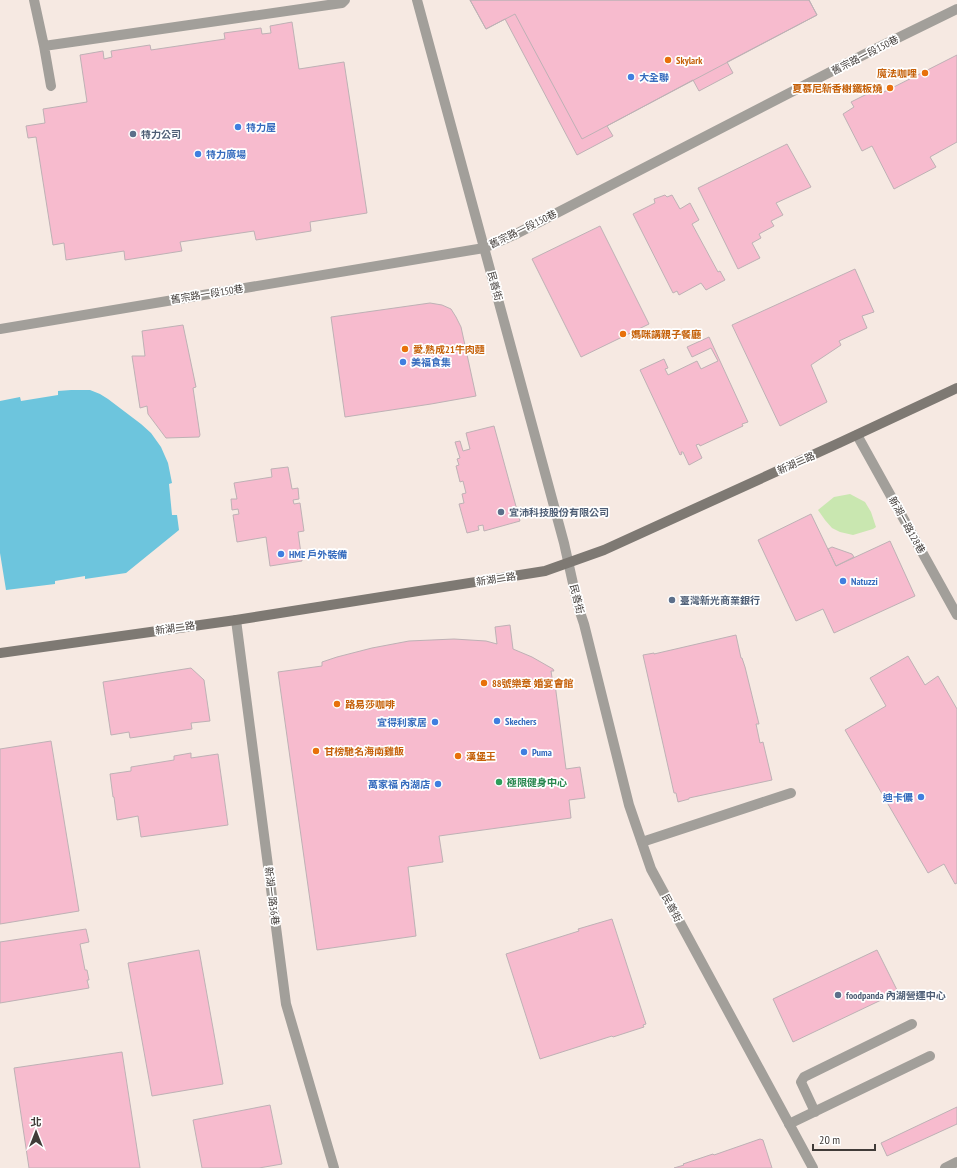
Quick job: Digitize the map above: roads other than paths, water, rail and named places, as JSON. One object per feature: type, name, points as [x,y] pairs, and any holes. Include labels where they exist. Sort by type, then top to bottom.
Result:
[{"type":"street","points":[[37,0],[51,86]]},
{"type":"street","points":[[44,46],[342,3],[345,0]]},
{"type":"street","name":"民善街","points":[[417,0],[569,564],[578,606],[584,624],[629,805],[651,869],[813,1168]]},
{"type":"street","name":"舊宗路一段150巷","points":[[0,329],[484,248],[514,235],[957,9]]},
{"type":"street","name":"新湖二路","points":[[0,653],[236,620],[545,571],[569,564],[604,550],[957,388]]},
{"type":"street","name":"新湖一路128巷","points":[[857,435],[957,615]]},
{"type":"street","name":"新湖一路36巷","points":[[236,620],[286,1004],[334,1168]]},
{"type":"street","points":[[642,842],[791,793]]},
{"type":"street","points":[[815,1112],[801,1082],[804,1077],[912,1024]]},
{"type":"street","points":[[789,1124],[930,1056]]},
{"type":"street","points":[[945,1168],[957,1162]]},
{"type":"water","points":[[90,390],[100,394],[151,433],[161,447],[168,463],[172,483],[169,484],[172,515],[177,515],[179,530],[126,573],[85,579],[85,576],[55,581],[55,584],[6,590],[0,553],[0,401],[20,397],[21,401],[58,395],[58,391]]},
{"type":"place","name":"Skylark","points":[[668,60]]},
{"type":"place","name":"魔法咖哩","points":[[925,73]]},
{"type":"place","name":"大全聯","points":[[631,77]]},
{"type":"place","name":"夏慕尼新香榭鐵板燒","points":[[890,88]]},
{"type":"place","name":"特力屋","points":[[238,127]]},
{"type":"place","name":"特力公司","points":[[133,134]]},
{"type":"place","name":"特力廣場","points":[[198,154]]},
{"type":"place","name":"媽咪講親子餐廳","points":[[623,334]]},
{"type":"place","name":"愛.熟成21牛肉麵","points":[[405,349]]},
{"type":"place","name":"美福食集","points":[[403,362]]},
{"type":"place","name":"宜沛科技股份有限公司","points":[[501,512]]},
{"type":"place","name":"HME 戶外裝備","points":[[281,554]]},
{"type":"place","name":"Natuzzi","points":[[843,581]]},
{"type":"place","name":"臺灣新光商業銀行","points":[[672,600]]},
{"type":"place","name":"88號樂章 婚宴會館","points":[[484,683]]},
{"type":"place","name":"路易莎咖啡","points":[[337,704]]},
{"type":"place","name":"Skechers","points":[[497,721]]},
{"type":"place","name":"宜得利家居","points":[[435,722]]},
{"type":"place","name":"甘榜馳名海南雞飯","points":[[316,751]]},
{"type":"place","name":"Puma","points":[[524,752]]},
{"type":"place","name":"漢堡王","points":[[458,756]]},
{"type":"place","name":"極限健身中心","points":[[499,782]]},
{"type":"place","name":"萬家福 內湖店","points":[[438,784]]},
{"type":"place","name":"迪卡儂","points":[[921,797]]},
{"type":"place","name":"foodpanda 內湖營運中心","points":[[838,995]]}]
